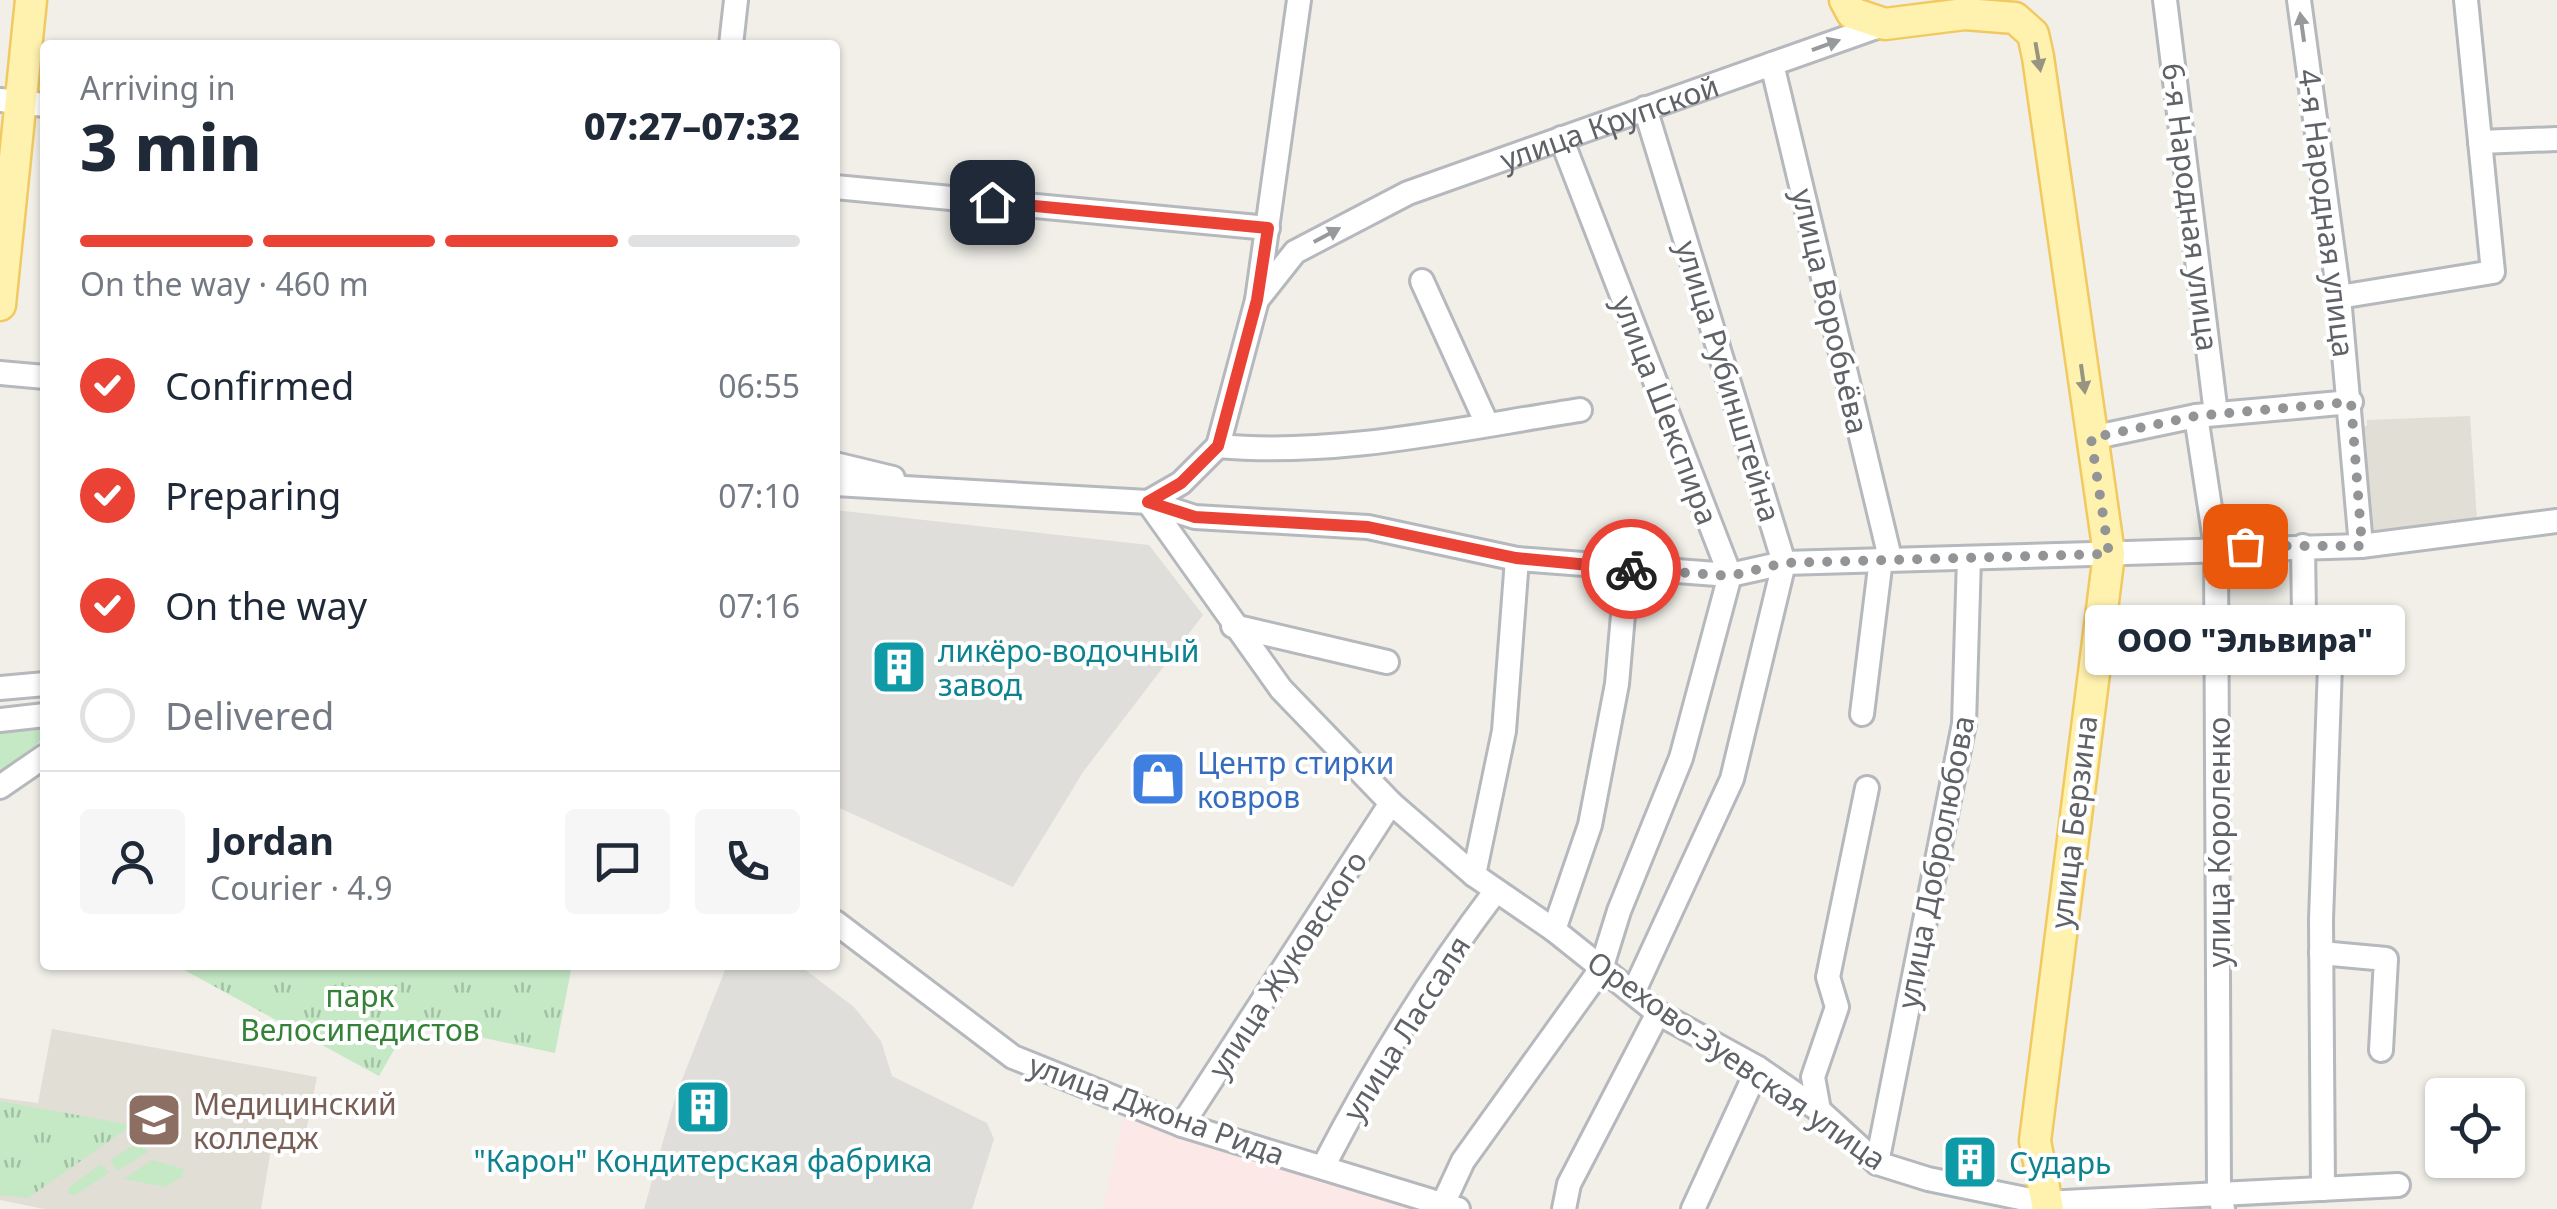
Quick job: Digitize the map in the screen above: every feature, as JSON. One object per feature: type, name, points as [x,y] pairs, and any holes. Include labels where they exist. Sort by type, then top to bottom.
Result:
[{"type":"main road","points":[[0,305],[31,0]]},
{"type":"main road","points":[[1846,0],[1852,12],[1885,24]]},
{"type":"main road","name":"улица Крупской","points":[[1885,24],[1978,7]]},
{"type":"main road","name":"улица Берзина","points":[[1978,7],[2014,18],[2033,34],[2109,554],[2034,1141],[2047,1206]]},
{"type":"street","points":[[732,40],[736,0]]},
{"type":"street","points":[[1148,502],[1181,483],[1218,446],[1257,300],[1299,0]]},
{"type":"street","name":"6-я Народная улица","points":[[2165,0],[2206,415]]},
{"type":"street","name":"4-я Народная улица","points":[[2299,0],[2339,297],[2362,546]]},
{"type":"street","points":[[2339,297],[2494,272],[2466,0]]},
{"type":"street","name":"улица Крупской","points":[[1257,300],[1295,252],[1408,193],[1885,24]]},
{"type":"street","name":"улица Воробьёва","points":[[1772,64],[1885,558]]},
{"type":"street","name":"улица Рубинштейна","points":[[1634,991],[1732,779],[1784,563],[1645,108]]},
{"type":"street","name":"улица Шекспира","points":[[1562,138],[1730,576]]},
{"type":"street","points":[[2480,142],[2557,138]]},
{"type":"street","points":[[840,187],[1268,228]]},
{"type":"street","points":[[1422,281],[1487,424]]},
{"type":"street","points":[[0,373],[40,377]]},
{"type":"street","points":[[2091,438],[2206,415],[2351,402]]},
{"type":"street","points":[[1218,446],[1270,451],[1580,410]]},
{"type":"street","name":"улица Короленко","points":[[2206,415],[2216,547],[2221,1200]]},
{"type":"street","points":[[840,465],[940,488]]},
{"type":"street","points":[[840,484],[940,488],[1054,500],[1148,502],[1195,517],[1368,527],[1516,558],[1730,576],[1784,563],[1885,558],[2362,546],[2557,521]]},
{"type":"street","name":"Орехово-Зуевская улица","points":[[1148,502],[1233,626],[1282,689],[1392,803],[1495,892],[1554,930],[1658,1013],[1758,1068],[1819,1110],[1877,1162],[1928,1179],[2047,1206],[2221,1200],[2398,1185]]},
{"type":"street","points":[[2303,546],[2304,616],[2332,637],[2321,953],[2323,1189]]},
{"type":"street","points":[[1474,875],[1504,731],[1516,558]]},
{"type":"street","points":[[1862,714],[1885,558]]},
{"type":"street","name":"улица Добролюбова","points":[[1877,1162],[1964,724],[1968,558]]},
{"type":"street","points":[[1554,930],[1590,825],[1617,684],[1627,569]]},
{"type":"street","points":[[1451,1206],[1462,1161],[1601,969],[1619,911],[1681,758],[1730,576]]},
{"type":"street","points":[[1233,626],[1387,662]]},
{"type":"street","points":[[0,688],[40,684]]},
{"type":"street","points":[[0,720],[40,716]]},
{"type":"street","points":[[0,787],[40,759]]},
{"type":"street","points":[[1819,1110],[1813,1077],[1837,1007],[1828,977],[1867,788]]},
{"type":"street","name":"улица Жуковского","points":[[1182,1125],[1392,803]]},
{"type":"street","name":"улица Лассаля","points":[[1324,1168],[1387,1048],[1444,959],[1495,892]]},
{"type":"street","name":"улица Джона Рида","points":[[840,926],[1013,1057],[1182,1125],[1451,1206]]},
{"type":"street","points":[[2321,953],[2386,959],[2380,1050]]},
{"type":"street","points":[[1564,1209],[1569,1184],[1658,1013]]},
{"type":"street","points":[[1694,1209],[1758,1068]]},
{"type":"shaded area","points":[[2470,416],[2477,519],[2422,524],[2422,535],[2379,539],[2367,529],[2359,427],[2367,426],[2367,420]]},
{"type":"shaded area","points":[[840,511],[1149,545],[1203,615],[1083,772],[1013,887],[840,808]]},
{"type":"shaded area","points":[[725,970],[806,970],[854,1007],[881,1041],[892,1076],[987,1123],[994,1139],[972,1209],[644,1209],[676,1095]]},
{"type":"shaded area","name":"Медицинский колледж","points":[[52,1029],[317,1077],[304,1141],[273,1137],[261,1209],[44,1209],[0,1200],[0,1098],[38,1103]]},
{"type":"shaded area","points":[[1124,1115],[1276,1165],[1415,1209],[1103,1209]]},
{"type":"green space","points":[[40,725],[40,741],[0,776],[0,730]]},
{"type":"green space","name":"парк Велосипедистов","points":[[184,970],[571,970],[555,1053],[410,1022],[379,1076]]},
{"type":"green space","points":[[0,1101],[132,1125],[28,1198],[0,1195]]},
{"type":"green space","points":[[140,1141],[148,1152],[117,1171],[110,1160]]},
{"type":"green space","points":[[152,1160],[184,1169],[181,1177],[165,1187],[124,1179]]},
{"type":"green space","points":[[101,1164],[109,1173],[75,1195],[68,1193],[69,1187]]},
{"type":"way so far","points":[[1631,569],[1730,576],[1784,563],[2109,554],[2091,438],[2196,416],[2351,402],[2362,546],[2245,546]]},
{"type":"place","name":"ООО \"Эльвира\"","points":[[2245,546]]},
{"type":"place","name":"ликёро-водочный завод","points":[[899,667]]},
{"type":"place","name":"Центр стирки ковров","points":[[1158,779]]},
{"type":"place","name":"\"Карон\" Кондитерская фабрика","points":[[703,1107]]},
{"type":"place","name":"Медицинский колледж","points":[[154,1120]]},
{"type":"place","name":"Сударь","points":[[1970,1162]]},
{"type":"route","points":[[992,202],[1268,228],[1257,300],[1218,446],[1181,483],[1148,502],[1195,517],[1368,527],[1516,558],[1631,569]]}]
